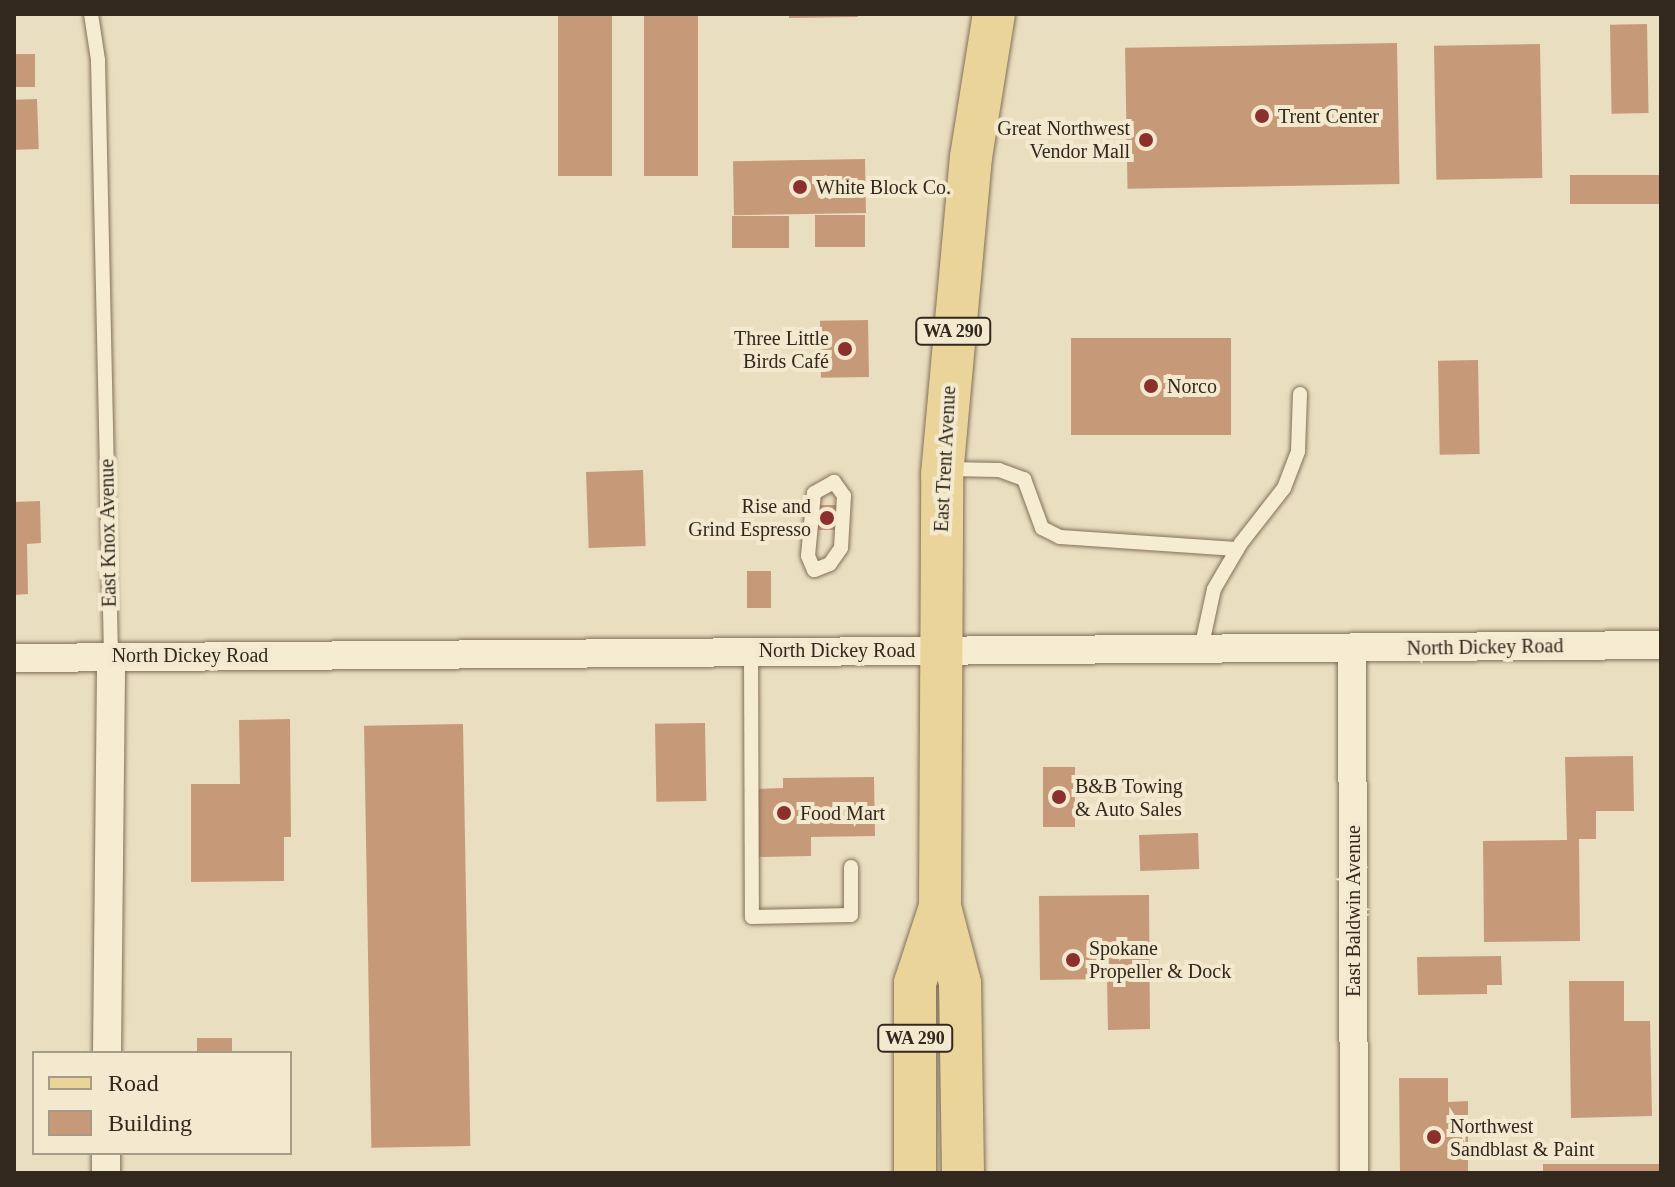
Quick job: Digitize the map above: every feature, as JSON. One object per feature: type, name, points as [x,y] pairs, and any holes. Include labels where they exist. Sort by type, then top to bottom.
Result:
[{"type":"main road","name":"East Trent Avenue","points":[[963,1173],[960,983],[940,907],[939,650],[943,469],[971,157],[994,14]]},
{"type":"main road","name":"East Trent Avenue","points":[[915,1173],[915,983],[940,907]]},
{"type":"street","name":"North Dickey Road","points":[[14,658],[1661,645]]},
{"type":"street","name":"East Baldwin Avenue","points":[[1352,649],[1354,1173]]},
{"type":"street","name":"East Knox Avenue","points":[[107,1051],[111,655]]},
{"type":"lane","name":"East Knox Avenue","points":[[91,14],[98,60],[111,655]]},
{"type":"lane","points":[[1201,649],[1214,589],[1237,549],[1284,488],[1298,451],[1300,394]]},
{"type":"lane","points":[[943,469],[999,470],[1024,479],[1042,528],[1060,537],[1237,549]]},
{"type":"lane","points":[[834,482],[844,496],[841,548],[830,564],[814,570],[808,556],[814,493],[834,482]]},
{"type":"lane","points":[[751,651],[752,917],[851,915],[851,867]]},
{"type":"building","points":[[558,14],[612,14],[612,176],[558,176]]},
{"type":"building","points":[[644,14],[698,14],[698,176],[644,176]]},
{"type":"building","points":[[789,14],[858,14],[858,17],[789,18]]},
{"type":"building","points":[[1647,24],[1649,113],[1612,114],[1610,25]]},
{"type":"building","name":"Trent Center","points":[[1397,43],[1399,184],[1128,189],[1125,48]]},
{"type":"building","points":[[1540,44],[1542,178],[1436,180],[1434,46]]},
{"type":"building","points":[[14,54],[35,54],[35,87],[14,87]]},
{"type":"building","points":[[37,99],[39,149],[16,150],[14,100]]},
{"type":"building","name":"White Block Co.","points":[[865,159],[866,213],[734,215],[733,161]]},
{"type":"building","points":[[1570,175],[1661,175],[1661,204],[1570,204]]},
{"type":"building","points":[[815,215],[865,215],[865,247],[815,247]]},
{"type":"building","points":[[732,216],[789,216],[789,248],[732,248]]},
{"type":"building","name":"Three Little Birds Café","points":[[868,320],[869,377],[821,378],[820,321]]},
{"type":"building","name":"Norco","points":[[1071,338],[1231,338],[1231,435],[1071,435]]},
{"type":"building","points":[[1478,360],[1480,454],[1440,455],[1438,361]]},
{"type":"building","points":[[643,470],[646,546],[589,548],[586,472]]},
{"type":"building","points":[[40,501],[41,543],[27,544],[28,594],[14,595],[14,502]]},
{"type":"building","name":"Rise and Grind Espresso","points":[[818,505],[836,505],[836,530],[818,530]]},
{"type":"building","points":[[747,571],[771,571],[771,608],[747,608]]},
{"type":"building","points":[[290,719],[291,837],[284,837],[284,881],[191,882],[191,784],[240,784],[239,720]]},
{"type":"building","points":[[705,723],[706,801],[656,802],[655,724]]},
{"type":"building","points":[[463,724],[470,1146],[371,1148],[364,726]]},
{"type":"building","points":[[1633,756],[1634,811],[1596,811],[1596,839],[1579,839],[1580,941],[1484,942],[1483,841],[1567,840],[1565,757]]},
{"type":"building","name":"B&B Towing & Auto Sales","points":[[1043,767],[1075,767],[1075,827],[1043,827]]},
{"type":"building","points":[[874,777],[875,836],[811,837],[811,856],[757,857],[756,789],[783,788],[783,778]]},
{"type":"building","points":[[1198,833],[1199,869],[1140,871],[1139,835]]},
{"type":"building","points":[[1149,895],[1150,1029],[1108,1030],[1107,979],[1040,980],[1039,896]]},
{"type":"building","points":[[1501,956],[1502,985],[1487,985],[1487,994],[1418,995],[1417,957]]},
{"type":"building","points":[[1569,981],[1624,981],[1624,1021],[1650,1021],[1652,1116],[1571,1118]]},
{"type":"building","points":[[197,1038],[232,1038],[232,1051],[197,1051]]},
{"type":"building","name":"Northwest Sandblast & Paint","points":[[1399,1078],[1448,1078],[1448,1102],[1468,1101],[1468,1173],[1400,1173]]},
{"type":"building","points":[[1543,1164],[1661,1164],[1661,1173],[1543,1173]]},
{"type":"place","name":"Trent Center","points":[[1262,116]]},
{"type":"place","name":"Great Northwest Vendor Mall","points":[[1146,140]]},
{"type":"place","name":"White Block Co.","points":[[800,187]]},
{"type":"place","name":"Three Little Birds Café","points":[[845,349]]},
{"type":"place","name":"Norco","points":[[1151,386]]},
{"type":"place","name":"Rise and Grind Espresso","points":[[827,518]]},
{"type":"place","name":"B&B Towing & Auto Sales","points":[[1059,797]]},
{"type":"place","name":"Food Mart","points":[[784,813]]},
{"type":"place","name":"Spokane Propeller & Dock","points":[[1073,960]]},
{"type":"place","name":"Northwest Sandblast & Paint","points":[[1434,1137]]}]
